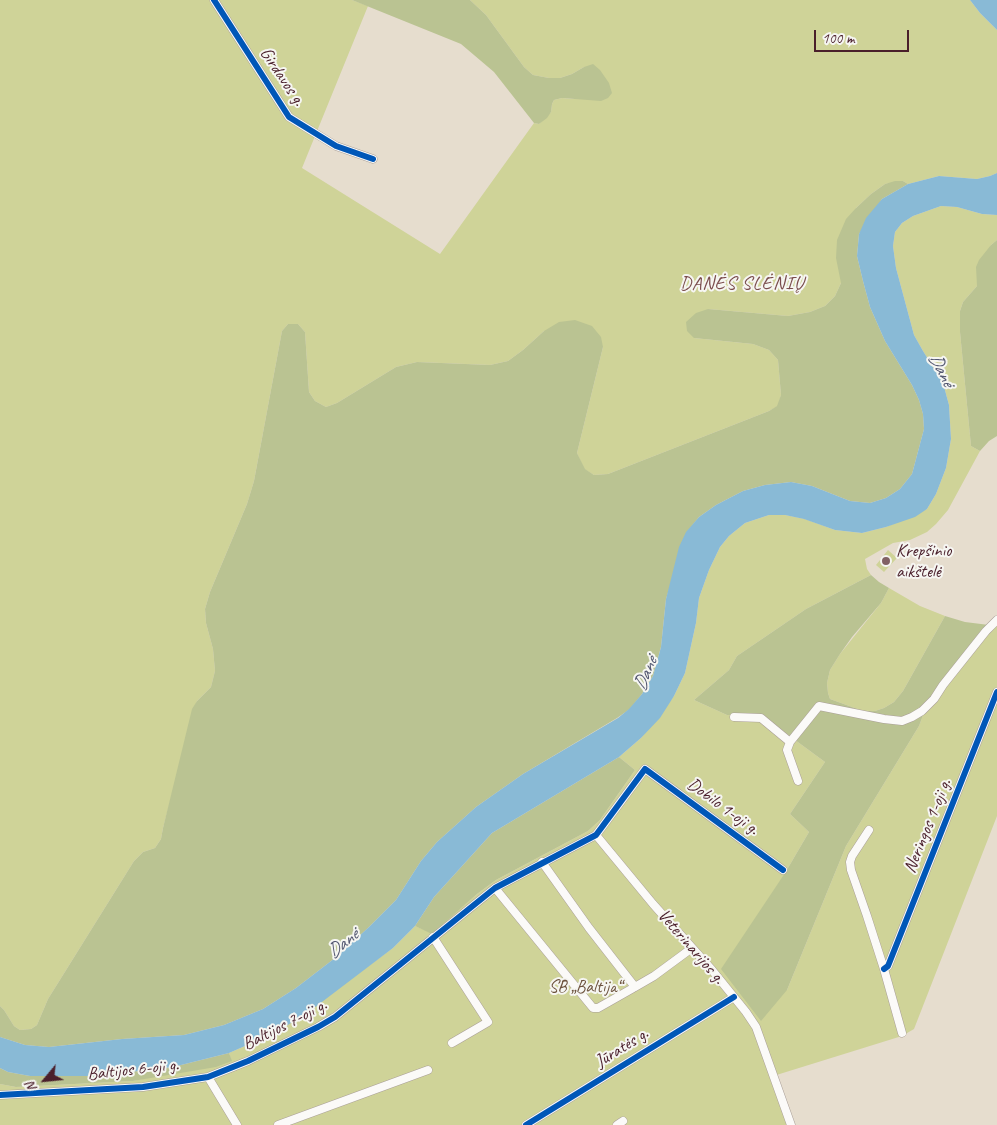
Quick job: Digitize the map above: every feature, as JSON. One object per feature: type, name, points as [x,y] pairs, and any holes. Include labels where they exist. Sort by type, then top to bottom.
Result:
[{"type":"street","name":"Girdavos g.","points":[[214,0],[289,117],[336,146],[373,159]]},
{"type":"street","points":[[798,781],[787,750],[790,742],[819,706],[884,719],[902,721],[912,717],[922,711],[934,699],[986,630],[997,620]]},
{"type":"street","name":"Neringos 1-oji g.","points":[[884,969],[888,966],[997,692]]},
{"type":"street","points":[[734,717],[761,718],[790,742]]},
{"type":"street","name":"Dobilo 1-oji g.","points":[[596,835],[645,769],[783,870]]},
{"type":"street","points":[[869,830],[852,856],[850,862],[851,870],[884,969],[902,1033]]},
{"type":"street","name":"Baltijos 7-oji g.","points":[[208,1077],[248,1061],[326,1023],[495,888],[596,835]]},
{"type":"street","name":"Veterinarijos g.","points":[[596,835],[746,1012],[756,1028],[766,1051],[791,1125]]},
{"type":"street","points":[[542,862],[589,928],[635,987]]},
{"type":"street","points":[[495,888],[593,1008],[598,1008],[654,976],[692,948]]},
{"type":"street","points":[[433,937],[488,1022],[452,1043]]},
{"type":"street","name":"Jūratės g.","points":[[526,1125],[734,997]]},
{"type":"street","points":[[278,1125],[428,1070]]},
{"type":"street","points":[[208,1077],[237,1125]]},
{"type":"street","name":"Baltijos 6-oji g.","points":[[0,1095],[143,1087],[208,1077]]},
{"type":"green space","points":[[0,0],[352,0],[368,6],[302,168],[440,254],[534,123],[539,124],[551,112],[554,100],[562,98],[574,99],[584,67],[560,78],[533,75],[524,67],[486,15],[470,0],[970,0],[997,30],[997,173],[977,179],[939,176],[908,184],[903,181],[885,184],[871,194],[856,208],[841,283],[835,296],[825,306],[810,312],[788,316],[708,309],[694,338],[753,344],[769,350],[778,360],[781,395],[778,406],[769,411],[608,474],[594,475],[584,469],[577,453],[603,347],[544,331],[508,361],[490,365],[417,362],[396,367],[337,403],[326,407],[315,401],[309,392],[305,332],[298,324],[288,324],[282,331],[254,481],[247,504],[210,592],[205,609],[206,623],[213,649],[215,671],[211,687],[197,701],[161,839],[155,848],[143,852],[134,861],[48,999],[37,1025],[31,1029],[20,1030],[14,1026],[0,1006]]},
{"type":"green space","points":[[352,0],[470,0],[486,15],[524,67],[533,75],[560,78],[593,64],[609,83],[612,93],[608,98],[601,101],[562,98],[554,100],[551,112],[547,118],[539,124],[534,123],[494,72],[461,44]]},
{"type":"green space","points":[[903,181],[908,184],[882,199],[859,234],[857,256],[870,307],[885,341],[912,385],[923,414],[924,429],[912,474],[900,489],[886,498],[870,503],[850,501],[812,486],[791,482],[765,485],[743,491],[716,505],[699,517],[687,532],[666,599],[661,647],[653,676],[630,709],[523,774],[476,807],[437,842],[421,861],[396,900],[369,927],[335,958],[296,988],[263,1009],[224,1025],[184,1035],[122,1039],[49,1047],[25,1045],[0,1037],[0,1006],[14,1026],[20,1030],[31,1029],[37,1025],[48,999],[134,861],[143,852],[155,848],[161,839],[192,709],[211,687],[215,671],[213,649],[206,623],[205,609],[210,592],[247,504],[254,481],[282,331],[288,324],[298,324],[305,332],[309,392],[315,401],[326,407],[337,403],[396,367],[417,362],[490,365],[508,361],[544,331],[559,322],[575,320],[592,326],[601,337],[603,347],[577,453],[585,469],[594,475],[608,474],[769,411],[777,406],[781,395],[778,360],[769,350],[753,344],[694,338],[687,331],[686,322],[696,313],[708,309],[788,316],[810,312],[825,306],[835,296],[841,283],[836,258],[837,240],[846,219],[871,194],[885,184]]},
{"type":"green space","name":"SB „Baltija“","points":[[941,206],[957,207],[982,214],[997,215],[997,240],[991,245],[977,286],[963,302],[960,311],[960,332],[971,446],[980,451],[948,510],[927,532],[910,540],[893,543],[865,559],[867,569],[871,575],[806,609],[737,656],[729,670],[694,700],[727,715],[761,715],[825,762],[790,814],[809,832],[785,873],[787,990],[846,846],[919,726],[928,702],[989,625],[997,625],[997,816],[914,1029],[902,1036],[770,1077],[787,1125],[0,1125],[0,1084],[16,1087],[133,1081],[231,1060],[229,1053],[277,1032],[393,948],[415,926],[432,933],[496,880],[588,831],[600,820],[635,770],[619,757],[641,738],[674,696],[685,673],[696,623],[699,598],[709,570],[720,547],[729,536],[745,523],[769,515],[785,515],[805,519],[835,530],[862,533],[886,527],[927,509],[936,494],[946,468],[951,439],[949,405],[943,383],[914,335],[896,268],[893,246],[895,232],[902,223],[913,216]]},
{"type":"green space","points":[[997,240],[997,436],[989,441],[980,451],[971,446],[960,332],[960,311],[963,302],[977,286],[976,267],[979,260]]},
{"type":"green space","name":"Krepšinio aikštelė","points":[[888,550],[897,558],[884,572],[876,565]]},
{"type":"green space","points":[[871,575],[889,588],[881,603],[852,637],[830,670],[827,683],[830,699],[863,711],[875,711],[884,708],[894,702],[903,691],[945,616],[965,622],[989,625],[928,702],[919,726],[846,846],[787,990],[761,1021],[721,969],[785,873],[809,832],[790,814],[825,762],[761,715],[727,715],[694,700],[729,670],[737,656],[806,609]]},
{"type":"green space","points":[[889,588],[920,606],[945,616],[903,691],[894,702],[875,711],[863,711],[830,699],[827,683],[830,670],[840,654],[881,603]]},
{"type":"green space","points":[[619,757],[635,770],[600,820],[588,831],[496,880],[477,894],[432,934],[415,926],[434,897],[492,833]]},
{"type":"green space","points":[[229,1053],[232,1061],[216,1067],[133,1081],[16,1087],[0,1084],[0,1068],[8,1072],[30,1076],[95,1076],[173,1067]]},
{"type":"water","points":[[970,0],[997,0],[997,30],[980,13]]},
{"type":"water","points":[[997,173],[997,215],[982,214],[957,207],[941,206],[913,216],[902,223],[895,232],[893,246],[896,268],[914,335],[943,383],[949,405],[951,439],[946,468],[936,494],[927,509],[915,517],[862,533],[835,530],[804,519],[785,515],[769,515],[745,523],[729,536],[720,547],[709,570],[699,598],[696,623],[685,673],[674,696],[660,718],[619,757],[492,833],[434,897],[415,926],[393,948],[314,1008],[277,1032],[229,1053],[173,1067],[95,1076],[30,1076],[8,1072],[0,1068],[0,1037],[25,1045],[49,1047],[122,1039],[184,1035],[224,1025],[263,1009],[296,988],[335,958],[396,900],[421,861],[437,842],[476,807],[523,774],[618,718],[642,694],[653,676],[661,647],[666,599],[679,547],[686,532],[699,517],[716,505],[743,491],[765,485],[791,482],[812,486],[850,501],[870,503],[886,498],[900,489],[912,474],[924,429],[923,414],[912,385],[885,341],[870,307],[857,256],[859,234],[866,218],[882,199],[908,184],[939,176],[977,179]]},
{"type":"cycle path","points":[[214,0],[289,117],[336,146],[373,159]]},
{"type":"cycle path","points":[[884,969],[888,966],[997,692]]},
{"type":"cycle path","points":[[0,1095],[143,1087],[208,1077],[248,1061],[318,1027],[335,1017],[495,888],[596,835],[645,769],[783,870]]},
{"type":"cycle path","points":[[526,1125],[734,997]]},
{"type":"place","name":"Krepšinio aikštelė","points":[[886,561]]},
{"type":"district","name":"DANĖS SLĖNIŲ","points":[[742,284]]},
{"type":"water label","name":"Danė","points":[[941,370]]},
{"type":"water label","name":"Danė","points":[[646,674]]},
{"type":"water label","name":"Danė","points":[[343,944]]}]
